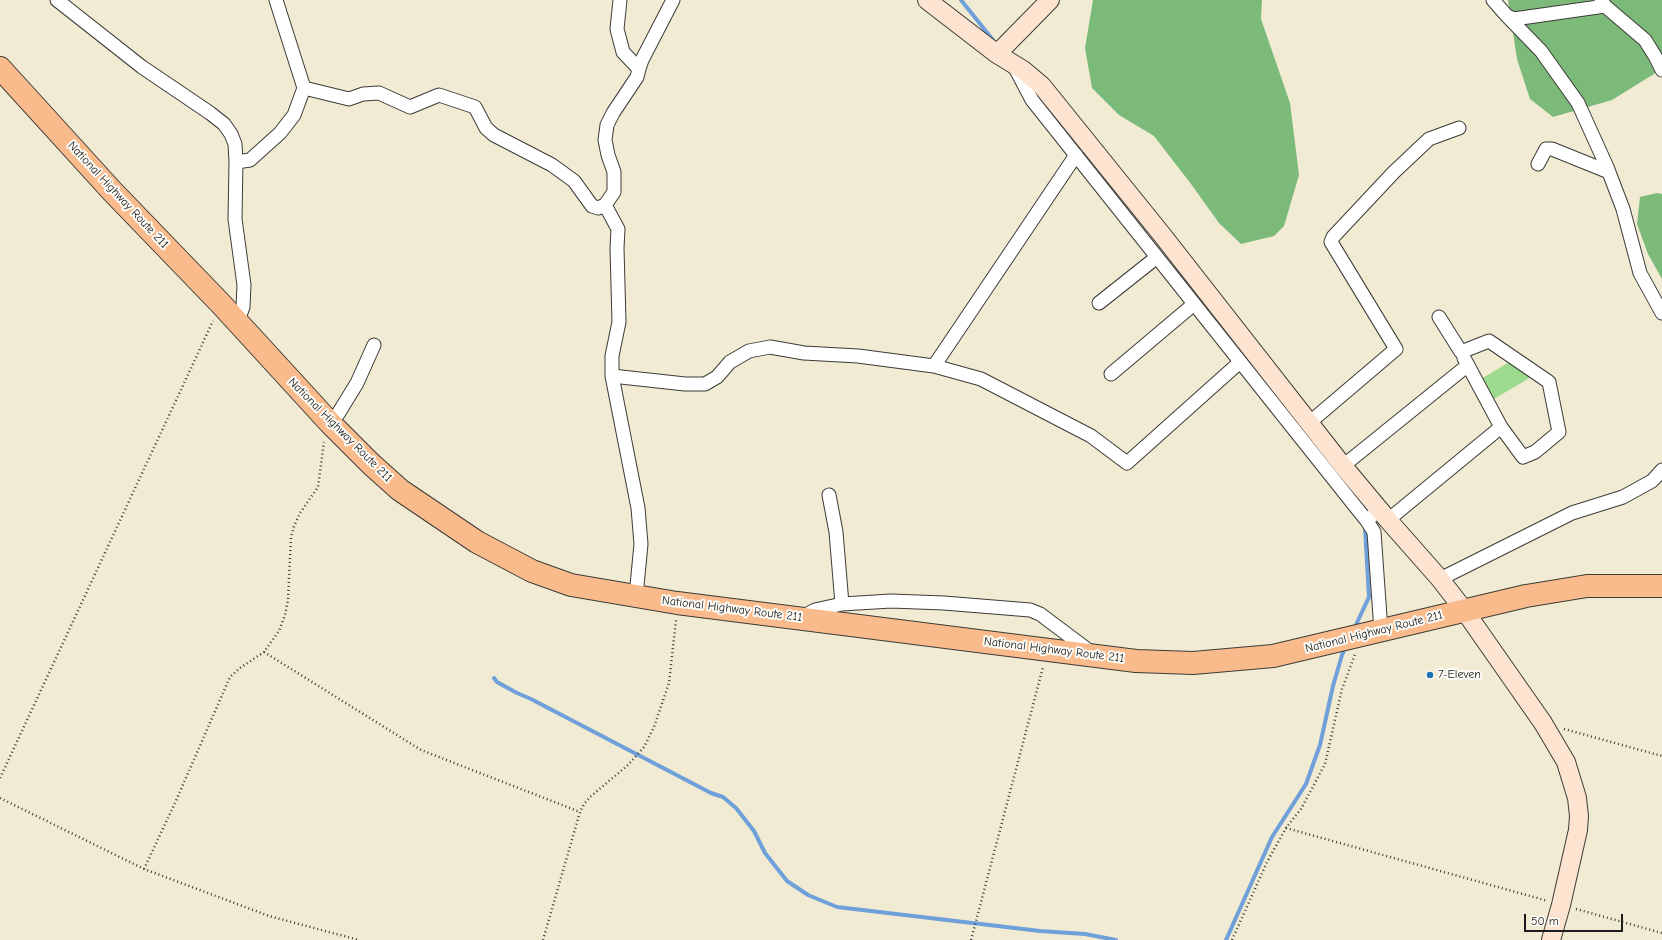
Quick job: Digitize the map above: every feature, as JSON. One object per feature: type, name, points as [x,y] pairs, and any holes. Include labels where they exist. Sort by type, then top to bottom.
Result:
[{"type":"highway","name":"National Highway Route 211","points":[[0,68],[112,191],[221,304],[330,424],[371,464],[400,490],[477,542],[532,571],[571,585],[677,602],[1136,661],[1193,662],[1273,656],[1371,634],[1526,596],[1587,586],[1662,586]]},
{"type":"street","points":[[57,0],[142,67],[210,113],[224,124],[231,134],[235,144],[236,162],[235,219],[244,285],[243,307],[238,324]]},
{"type":"street","points":[[236,162],[250,160],[280,133],[294,115],[304,88],[276,0]]},
{"type":"street","points":[[620,0],[617,29],[623,52],[639,69]]},
{"type":"street","points":[[304,88],[349,99],[363,94],[379,93],[410,107],[439,95],[475,107],[486,128],[494,135],[552,165],[574,181],[592,206],[598,208],[605,205],[614,192],[614,172],[608,155],[606,140],[607,125],[613,113],[637,77],[642,60],[673,0]]},
{"type":"street","points":[[927,0],[997,54],[1023,70],[1042,86],[1163,236],[1343,466],[1378,517]]},
{"type":"street","points":[[997,54],[1050,0]]},
{"type":"street","points":[[1493,0],[1541,51],[1578,103],[1609,172],[1622,209],[1640,273],[1662,313]]},
{"type":"street","points":[[1507,16],[1514,19],[1522,18],[1603,3],[1645,40],[1659,55],[1662,70]]},
{"type":"street","points":[[1013,64],[1032,100],[1240,362],[1378,517],[1440,578],[1543,723],[1566,762],[1577,798],[1579,816],[1578,830],[1561,905],[1551,940]]},
{"type":"street","points":[[1309,423],[1396,349],[1331,242],[1333,237],[1394,172],[1429,139],[1459,128]]},
{"type":"street","points":[[1538,164],[1546,149],[1552,149],[1609,172]]},
{"type":"street","points":[[934,366],[1076,155]]},
{"type":"street","points":[[605,205],[618,229],[617,248],[619,322],[612,356],[612,376],[638,508],[641,544],[636,596]]},
{"type":"street","points":[[1099,303],[1157,257]]},
{"type":"street","points":[[1111,374],[1194,304]]},
{"type":"street","points":[[1439,317],[1461,352],[1501,428],[1523,457],[1535,452],[1559,432],[1549,382],[1489,341],[1461,352]]},
{"type":"street","points":[[330,424],[357,383],[374,345]]},
{"type":"street","points":[[612,376],[685,384],[705,384],[717,377],[730,362],[748,351],[770,347],[804,353],[858,356],[934,366],[981,379],[1091,436],[1127,463],[1240,362]]},
{"type":"street","points":[[1343,466],[1468,365]]},
{"type":"street","points":[[1371,634],[1374,532],[1378,517],[1501,428]]},
{"type":"street","points":[[1440,578],[1572,513],[1623,497],[1652,481],[1662,470]]},
{"type":"street","points":[[829,495],[836,532],[842,604]]},
{"type":"street","points":[[801,618],[815,610],[842,604],[891,601],[944,602],[1030,610],[1040,614],[1095,655]]},
{"type":"path","points":[[0,778],[221,304]]},
{"type":"path","points":[[144,869],[175,803],[230,677],[240,668],[264,652],[279,631],[285,615],[288,600],[291,537],[300,513],[312,498],[318,486],[324,443],[330,424]]},
{"type":"path","points":[[543,940],[580,812],[590,797],[628,765],[644,747],[654,727],[669,683],[677,602]]},
{"type":"path","points":[[1232,940],[1267,862],[1286,828],[1301,809],[1325,764],[1342,690],[1371,634]]},
{"type":"path","points":[[971,940],[1048,649]]},
{"type":"path","points":[[264,652],[421,750],[580,812]]},
{"type":"path","points":[[1543,723],[1662,756]]},
{"type":"path","points":[[0,798],[144,869],[269,916],[359,940]]},
{"type":"path","points":[[1286,828],[1662,933]]},
{"type":"green space","points":[[1093,0],[1262,0],[1261,19],[1290,103],[1299,175],[1284,226],[1274,236],[1241,244],[1219,223],[1154,136],[1119,115],[1092,88],[1085,48]]},
{"type":"green space","points":[[1508,0],[1662,0],[1662,69],[1612,100],[1553,117],[1530,99],[1517,59]]},
{"type":"green space","points":[[1657,193],[1662,194],[1662,279],[1648,254],[1637,224],[1640,197]]},
{"type":"green space","points":[[1511,361],[1533,376],[1492,400],[1481,379]]},
{"type":"waterway","points":[[961,0],[993,40]]},
{"type":"waterway","points":[[1043,103],[1090,163]]},
{"type":"waterway","points":[[1354,629],[1369,597],[1365,528]]},
{"type":"waterway","points":[[1226,940],[1272,837],[1306,784],[1320,745],[1333,686],[1346,646]]},
{"type":"waterway","points":[[494,678],[497,682],[517,693],[711,793],[723,797],[736,808],[754,831],[765,853],[787,881],[808,895],[837,907],[1040,931],[1085,934],[1116,940]]},
{"type":"place","name":"7-Eleven","points":[[1430,675]]}]
